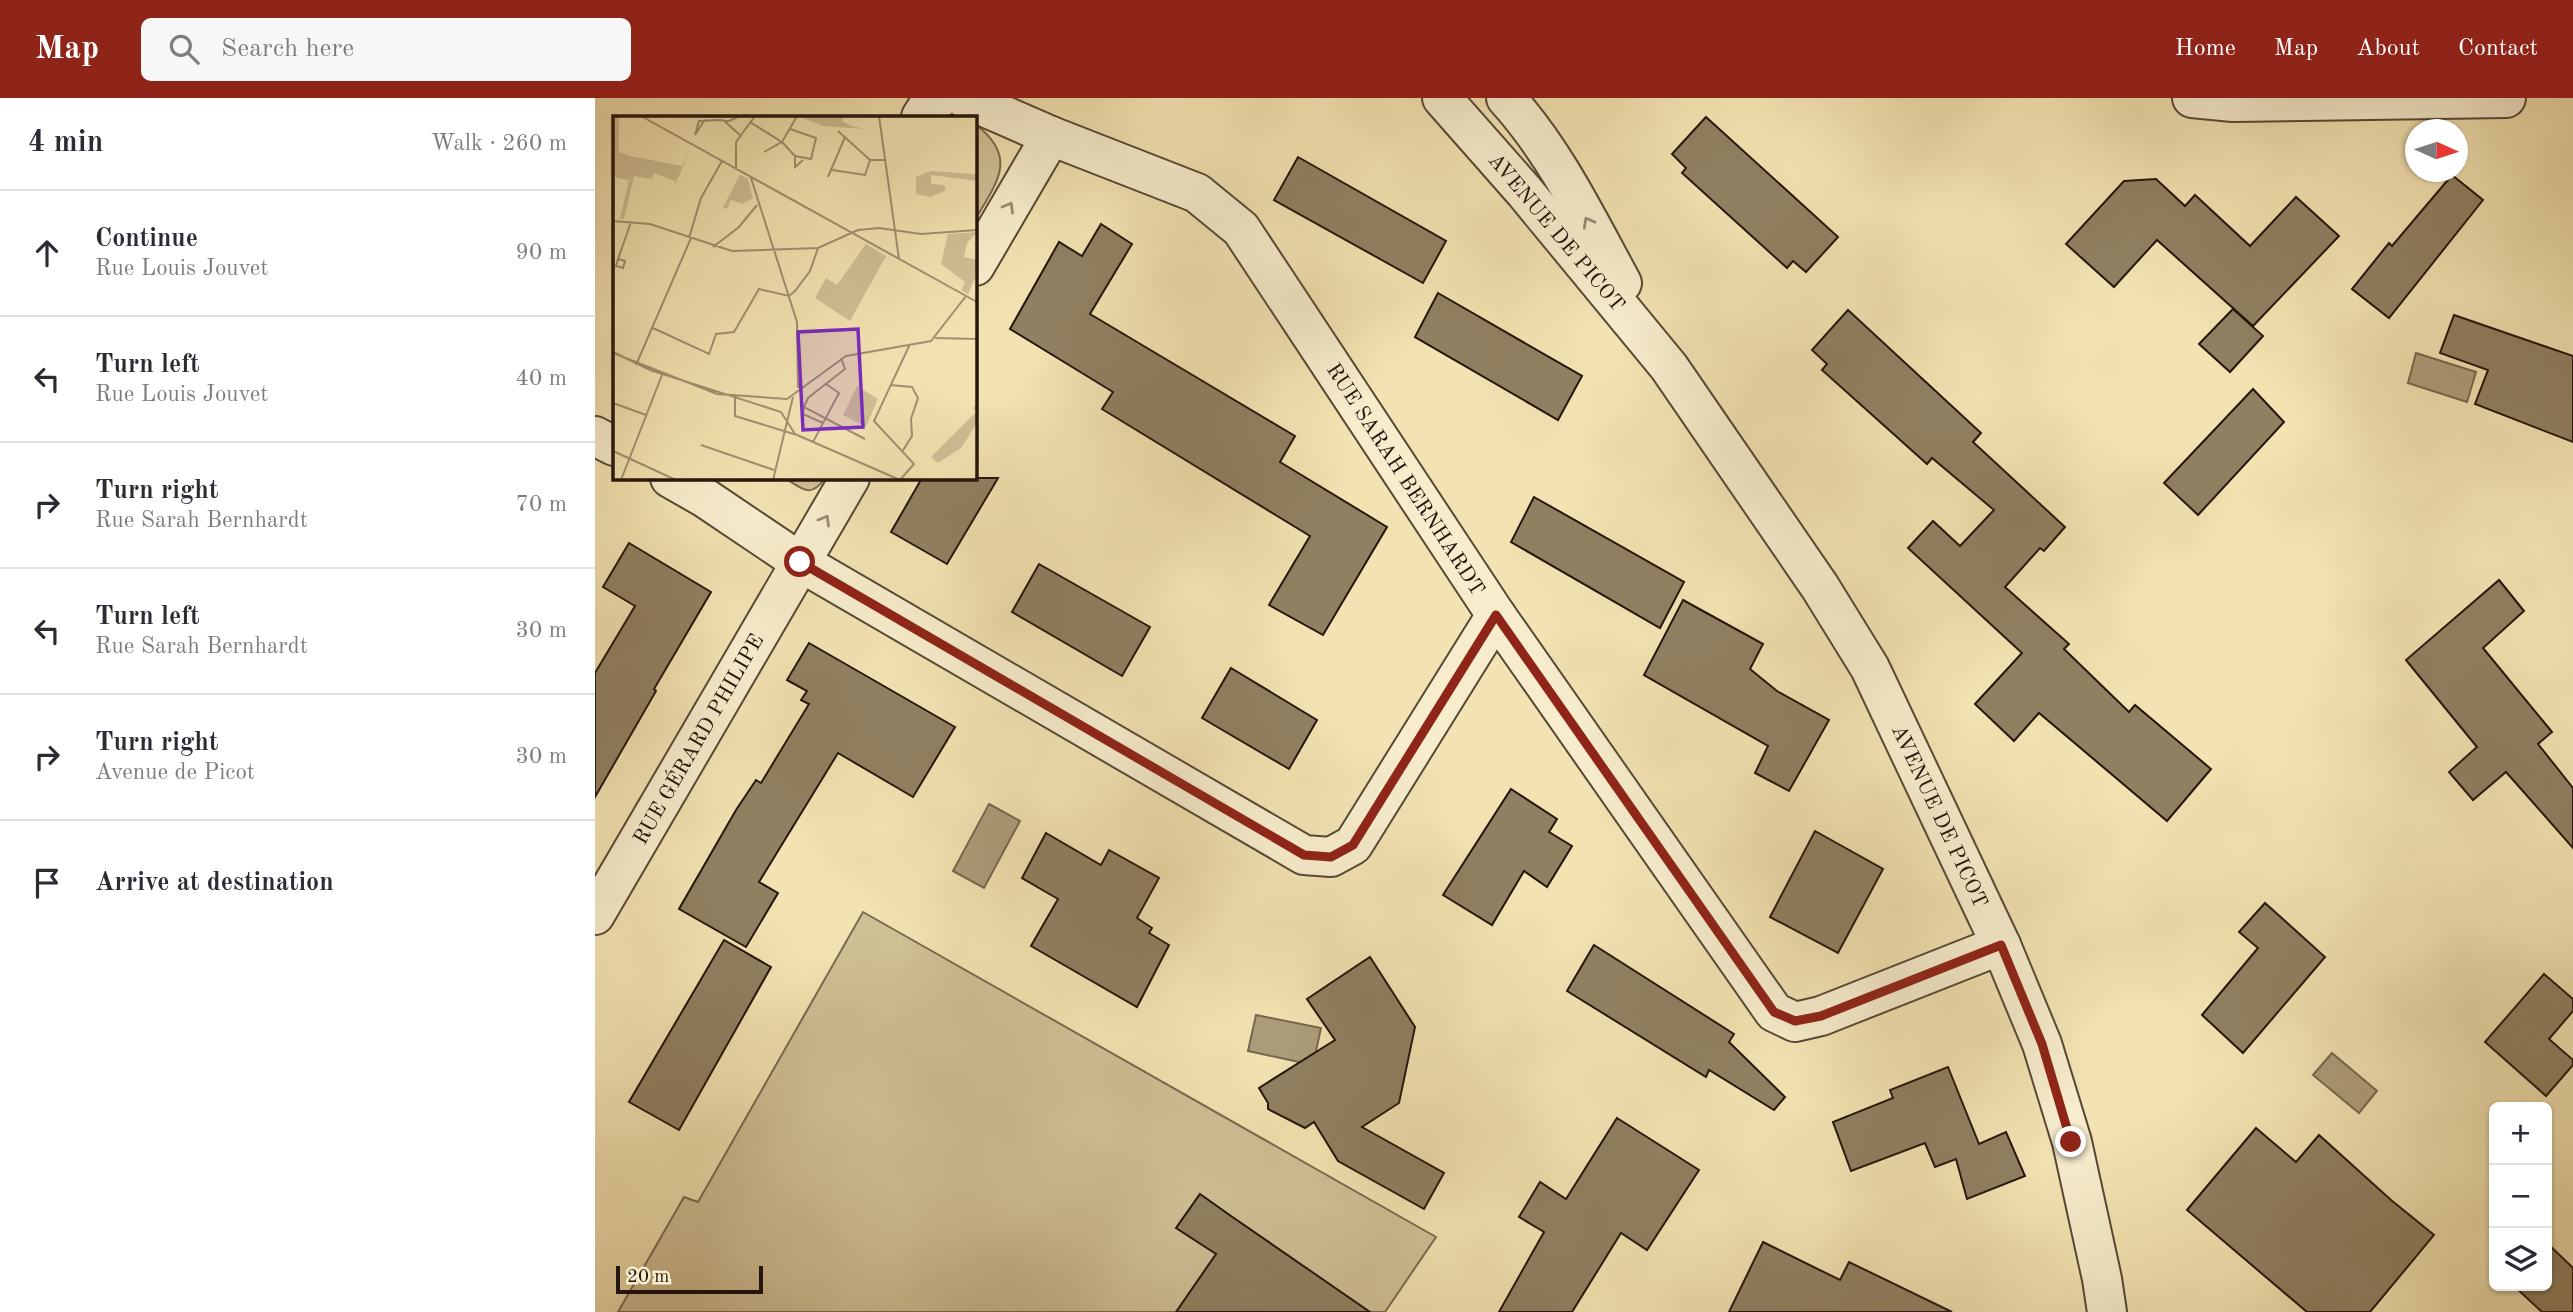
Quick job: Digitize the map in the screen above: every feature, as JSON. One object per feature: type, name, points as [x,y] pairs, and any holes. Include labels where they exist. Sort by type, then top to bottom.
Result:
[{"type":"street","points":[[922,116],[928,106],[940,98]]},
{"type":"street","name":"RUE SARAH BERNHARDT","points":[[964,98],[1051,136],[1197,193],[1241,229],[1496,615],[1774,1012],[1795,1021],[1821,1016],[2001,945]]},
{"type":"street","name":"AVENUE DE PICOT","points":[[1442,98],[1508,172],[1669,367],[1820,587],[1870,668],[2001,945],[2042,1044],[2071,1142],[2107,1312]]},
{"type":"street","name":"AVENUE DE PICOT","points":[[1506,98],[1557,166],[1669,367]]},
{"type":"street","points":[[2192,98],[2234,102],[2506,98]]},
{"type":"street","points":[[977,263],[1051,136]]},
{"type":"street","points":[[595,436],[613,445]]},
{"type":"street","points":[[678,480],[711,488],[800,562],[1304,855],[1331,857],[1353,845],[1496,615]]},
{"type":"street","points":[[800,562],[849,480]]},
{"type":"street","name":"RUE GÉRARD PHILIPE","points":[[595,915],[800,562]]},
{"type":"shaded area","points":[[977,126],[989,136],[1000,159],[1000,170],[977,217]]},
{"type":"shaded area","points":[[2416,353],[2476,372],[2467,402],[2408,383]]},
{"type":"shaded area","points":[[788,480],[823,480],[811,490],[801,488]]},
{"type":"shaded area","points":[[989,804],[1020,821],[984,888],[953,871]]},
{"type":"shaded area","points":[[863,912],[1436,1237],[1385,1312],[618,1312],[684,1197],[698,1202]]},
{"type":"shaded area","points":[[1256,1015],[1321,1028],[1313,1065],[1248,1051]]},
{"type":"shaded area","points":[[2332,1053],[2377,1091],[2359,1113],[2313,1075]]},
{"type":"building","points":[[1706,117],[1838,237],[1806,272],[1793,261],[1787,268],[1682,173],[1686,168],[1672,154]]},
{"type":"building","points":[[1298,157],[1446,241],[1423,283],[1274,200]]},
{"type":"building","points":[[2156,179],[2185,206],[2195,195],[2250,246],[2296,197],[2339,236],[2253,326],[2157,240],[2114,287],[2066,244],[2124,181]]},
{"type":"building","points":[[2446,182],[2461,182],[2483,200],[2389,318],[2352,289],[2389,243],[2392,246]]},
{"type":"building","points":[[1101,224],[1132,244],[1090,314],[1295,436],[1280,462],[1387,527],[1323,635],[1269,605],[1310,536],[1102,409],[1113,392],[1010,329],[1059,242],[1082,256]]},
{"type":"building","points":[[1438,293],[1582,376],[1558,420],[1415,337]]},
{"type":"building","points":[[2233,309],[2263,336],[2230,372],[2199,344]]},
{"type":"building","points":[[1848,310],[1981,433],[1973,442],[2065,527],[2044,551],[2040,548],[2005,587],[2069,644],[2064,649],[2129,712],[2135,705],[2211,769],[2167,821],[2039,713],[2014,741],[1975,704],[2022,653],[1908,548],[1933,521],[1960,546],[1994,510],[1932,458],[1927,464],[1822,370],[1827,364],[1812,350]]},
{"type":"building","points":[[2454,315],[2573,356],[2573,442],[2475,404],[2488,370],[2440,353]]},
{"type":"building","points":[[2253,389],[2284,422],[2198,515],[2164,483]]},
{"type":"building","points":[[998,478],[947,564],[891,532],[921,480]]},
{"type":"building","points":[[1534,497],[1684,582],[1660,628],[1511,542]]},
{"type":"building","points":[[629,543],[711,592],[595,797],[595,673],[635,606],[603,587]]},
{"type":"building","points":[[1039,564],[1150,627],[1122,676],[1012,612]]},
{"type":"building","points":[[2499,580],[2524,611],[2483,648],[2552,732],[2538,744],[2573,788],[2573,848],[2506,772],[2473,800],[2449,772],[2477,747],[2406,660]]},
{"type":"building","points":[[1683,600],[1763,644],[1750,669],[1777,691],[1829,720],[1789,791],[1755,773],[1768,746],[1644,675]]},
{"type":"building","points":[[809,643],[955,727],[913,797],[838,753],[759,882],[778,893],[746,947],[679,909],[736,810],[756,780],[761,783],[809,704],[801,700],[807,691],[787,680]]},
{"type":"building","points":[[1231,668],[1317,720],[1289,769],[1202,718]]},
{"type":"building","points":[[1511,789],[1557,819],[1549,832],[1572,846],[1547,887],[1524,871],[1492,925],[1443,895]]},
{"type":"building","points":[[1815,831],[1883,869],[1838,953],[1770,917]]},
{"type":"building","points":[[1046,833],[1101,865],[1109,850],[1159,878],[1137,918],[1152,928],[1149,933],[1169,945],[1137,1007],[1031,946],[1058,899],[1022,878]]},
{"type":"building","points":[[2265,903],[2325,957],[2243,1053],[2202,1015],[2258,948],[2239,932]]},
{"type":"building","points":[[724,940],[771,967],[679,1130],[629,1102]]},
{"type":"building","points":[[1594,945],[1734,1034],[1729,1042],[1785,1097],[1774,1110],[1709,1070],[1706,1077],[1567,991]]},
{"type":"building","points":[[1370,957],[1415,1027],[1399,1103],[1362,1127],[1444,1173],[1424,1209],[1338,1161],[1314,1122],[1305,1128],[1268,1109],[1268,1103],[1259,1088],[1335,1040],[1307,999]]},
{"type":"building","points":[[2544,974],[2573,999],[2573,1011],[2549,1039],[2573,1060],[2573,1065],[2546,1096],[2485,1042]]},
{"type":"building","points":[[1948,1067],[1979,1144],[2006,1132],[2025,1176],[1967,1199],[1956,1159],[1935,1167],[1925,1143],[1851,1171],[1833,1122],[1893,1098],[1890,1090]]},
{"type":"building","points":[[1617,1118],[1699,1170],[1647,1250],[1621,1233],[1572,1312],[1499,1312],[1544,1232],[1519,1217],[1540,1182],[1566,1199]]},
{"type":"building","points":[[2256,1128],[2296,1162],[2319,1135],[2434,1235],[2370,1312],[2307,1312],[2187,1210]]},
{"type":"building","points":[[1200,1194],[1370,1312],[1176,1312],[1216,1254],[1176,1228]]},
{"type":"building","points":[[1763,1242],[1840,1280],[1849,1262],[1952,1312],[1729,1312]]},
{"type":"building","points":[[2552,1248],[2573,1268],[2573,1312],[2542,1312],[2519,1291],[2552,1291]]},
{"type":"route","points":[[800,562],[1304,855],[1331,857],[1353,845],[1496,615],[1774,1012],[1795,1021],[1821,1016],[2001,945],[2042,1044],[2071,1142]]}]
